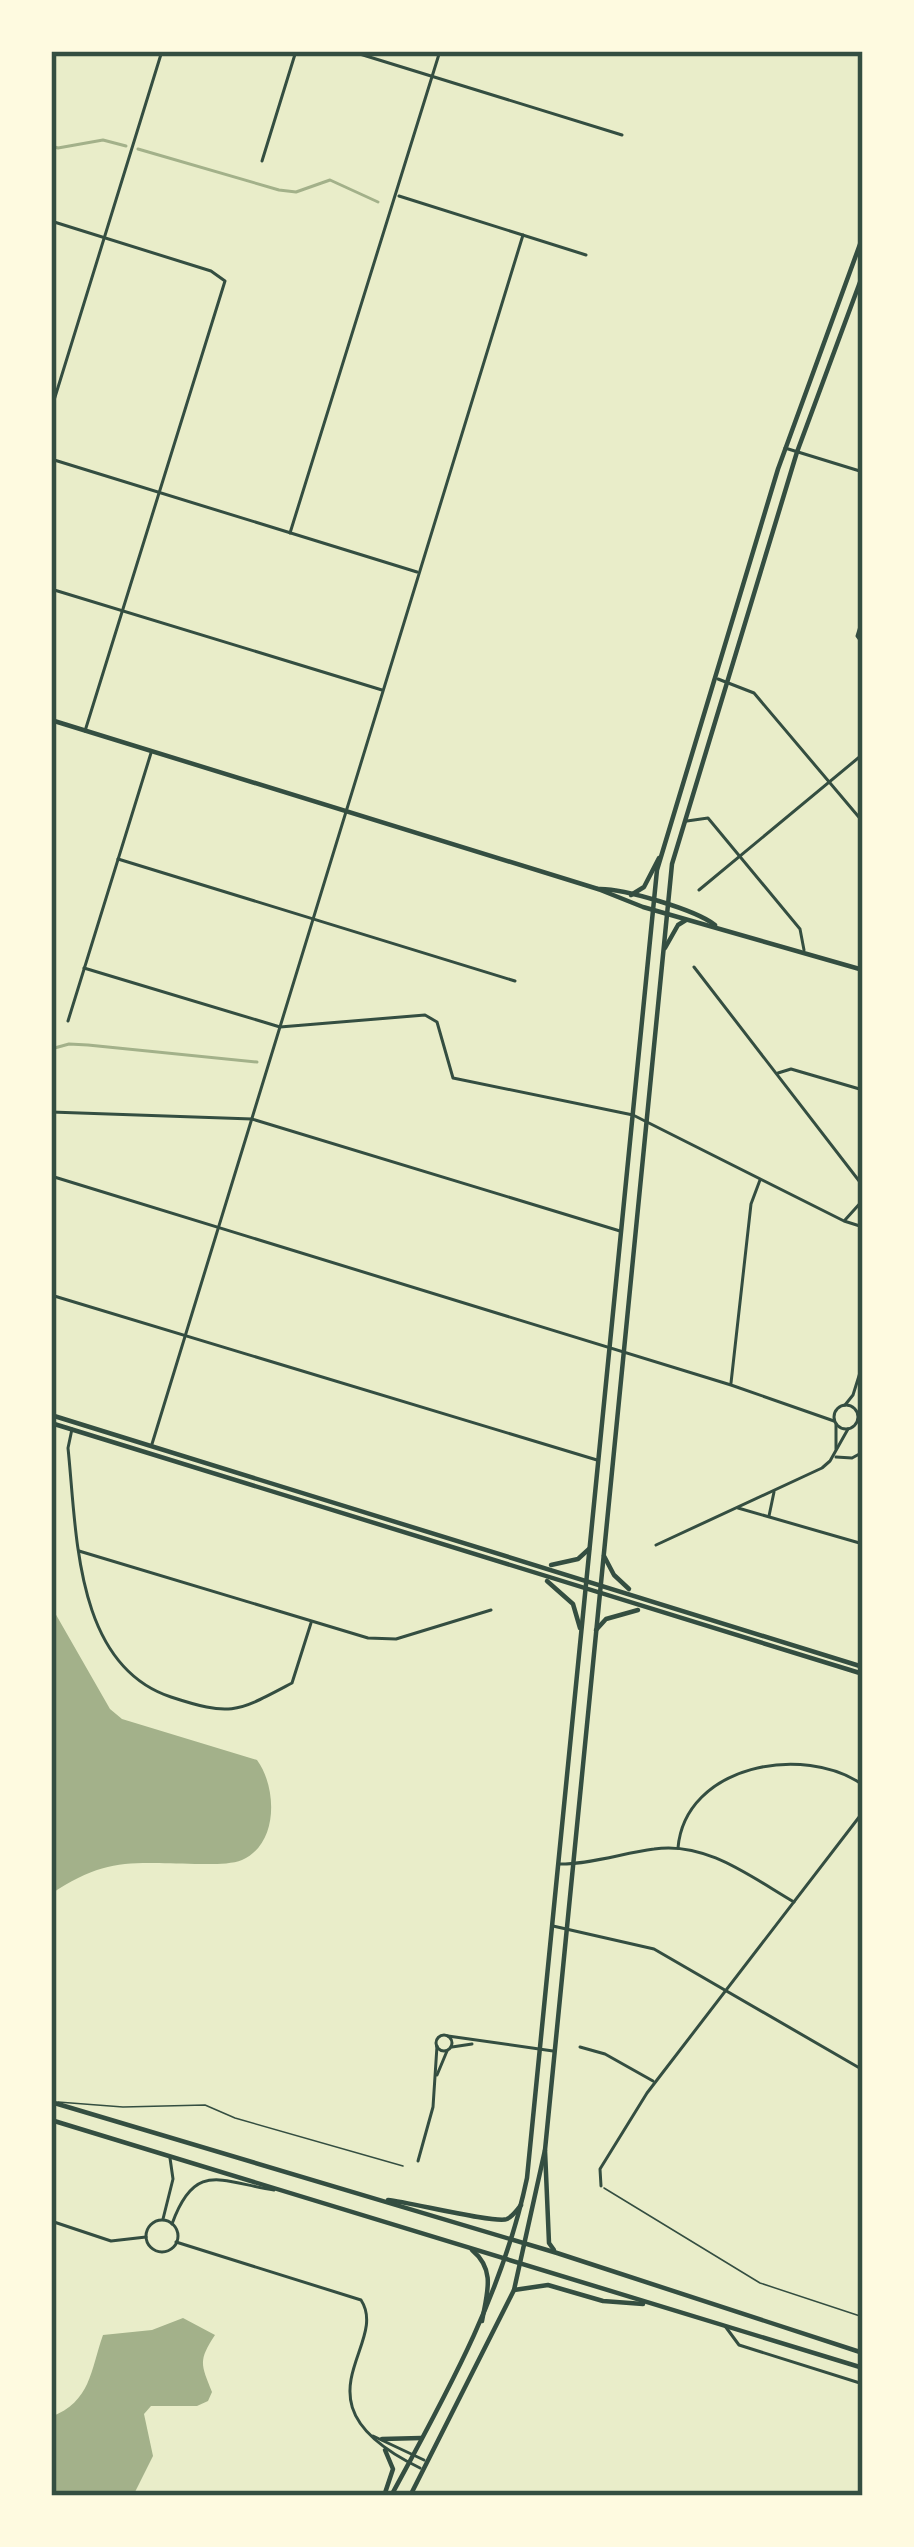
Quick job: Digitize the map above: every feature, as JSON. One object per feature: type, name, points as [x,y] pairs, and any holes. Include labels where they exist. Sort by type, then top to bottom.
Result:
[{"type":"main road","points":[[388,2496],[482,2321],[521,2205],[541,2050],[660,857],[785,448],[863,236]]},
{"type":"main road","points":[[410,2496],[514,2290],[545,2150],[672,864],[797,452],[863,274]]},
{"type":"main road","points":[[51,720],[863,970]]},
{"type":"main road","points":[[631,896],[644,887],[660,857]]},
{"type":"main road","points":[[598,889],[655,906]]},
{"type":"main road","points":[[667,910],[686,920],[715,925]]},
{"type":"main road","points":[[662,953],[672,933],[686,920]]},
{"type":"main road","points":[[51,1419],[587,1592],[863,1670]]},
{"type":"main road","points":[[151,1450],[632,1592],[863,1670]]},
{"type":"main road","points":[[546,1566],[578,1558],[591,1546]]},
{"type":"main road","points":[[602,1550],[613,1574],[632,1592]]},
{"type":"main road","points":[[540,1577],[568,1598],[581,1634]]},
{"type":"main road","points":[[595,1633],[612,1616],[644,1609]]},
{"type":"main road","points":[[51,2101],[527,2244],[863,2353]]},
{"type":"main road","points":[[51,2120],[863,2368]]},
{"type":"main road","points":[[545,2150],[549,2243],[556,2253]]},
{"type":"main road","points":[[370,2198],[435,2206],[490,2222],[509,2218],[521,2205]]},
{"type":"main road","points":[[468,2247],[487,2266],[482,2321]]},
{"type":"main road","points":[[514,2290],[548,2284],[603,2301],[655,2305]]},
{"type":"main road","points":[[382,2439],[422,2438]]},
{"type":"main road","points":[[386,2450],[393,2469],[388,2496]]},
{"type":"street","points":[[51,410],[162,51]]},
{"type":"street","points":[[262,160],[296,51]]},
{"type":"street","points":[[350,51],[622,135]]},
{"type":"street","points":[[290,532],[440,51]]},
{"type":"street","points":[[395,195],[586,254]]},
{"type":"street","points":[[51,221],[224,278],[86,731]]},
{"type":"street","points":[[151,1450],[523,236]]},
{"type":"street","points":[[785,448],[863,472]]},
{"type":"street","points":[[51,459],[419,572]]},
{"type":"street","points":[[51,589],[384,690]]},
{"type":"street","points":[[863,617],[857,636],[863,644]]},
{"type":"street","points":[[714,678],[754,693],[863,822]]},
{"type":"street","points":[[68,1021],[152,751]]},
{"type":"street","points":[[700,890],[863,754]]},
{"type":"street","points":[[683,822],[708,818],[800,929],[804,952]]},
{"type":"street","points":[[118,859],[514,982]]},
{"type":"street","points":[[694,967],[863,1186]]},
{"type":"street","points":[[84,968],[280,1027],[432,1017],[453,1078],[633,1115],[863,1227]]},
{"type":"street","points":[[778,1073],[791,1069],[863,1090]]},
{"type":"street","points":[[51,1112],[252,1119],[622,1231]]},
{"type":"street","points":[[51,1176],[821,1413],[850,1428],[863,1428]]},
{"type":"street","points":[[731,1385],[751,1204],[760,1180]]},
{"type":"street","points":[[844,1221],[863,1200]]},
{"type":"street","points":[[51,1295],[599,1461]]},
{"type":"street","points":[[656,1545],[822,1468],[856,1413],[854,1395],[863,1363]]},
{"type":"street","points":[[821,1413],[845,1406],[854,1395]]},
{"type":"street","points":[[845,1406],[863,1421]]},
{"type":"street","points":[[834,1454],[837,1409]]},
{"type":"street","points":[[73,1425],[68,1448],[79,1550],[99,1628],[121,1668],[137,1683],[214,1712],[242,1709],[292,1683],[311,1623]]},
{"type":"street","points":[[834,1454],[852,1458],[863,1453]]},
{"type":"street","points":[[769,1516],[774,1490]]},
{"type":"street","points":[[737,1508],[863,1544]]},
{"type":"street","points":[[79,1550],[368,1638],[396,1639],[491,1610]]},
{"type":"street","points":[[678,1848],[683,1823],[712,1786],[750,1769],[801,1763],[852,1777],[863,1785]]},
{"type":"street","points":[[601,2186],[600,2169],[655,2082],[863,1812]]},
{"type":"street","points":[[559,1864],[678,1848],[718,1858],[795,1903]]},
{"type":"street","points":[[553,1926],[653,1949],[863,2070]]},
{"type":"street","points":[[436,2077],[449,2049],[448,2036]]},
{"type":"street","points":[[418,2161],[440,2037],[554,2051]]},
{"type":"street","points":[[437,2045],[449,2049],[480,2043]]},
{"type":"street","points":[[580,2047],[605,2054],[655,2082]]},
{"type":"street","points":[[162,2220],[173,2179],[166,2153]]},
{"type":"street","points":[[172,2224],[182,2198],[201,2181],[222,2178],[294,2193]]},
{"type":"street","points":[[162,2220],[177,2233],[170,2249],[160,2252],[150,2247],[146,2236],[150,2226],[162,2220]]},
{"type":"street","points":[[51,2221],[111,2241],[146,2236]]},
{"type":"street","points":[[176,2242],[361,2300],[368,2317],[349,2389],[358,2419],[386,2450],[423,2470]]},
{"type":"street","points":[[725,2325],[739,2345],[863,2384]]},
{"type":"street","points":[[371,2435],[428,2462]]},
{"type":"lane","points":[[51,2101],[123,2107],[205,2105],[235,2118],[404,2166]]},
{"type":"lane","points":[[601,2186],[760,2283],[863,2317]]},
{"type":"shaded area","points":[[51,1606],[110,1709],[122,1719],[257,1760],[268,1785],[271,1814],[263,1841],[254,1852],[225,1863],[136,1863],[104,1868],[51,1894]]},
{"type":"shaded area","points":[[183,2318],[215,2335],[203,2363],[212,2392],[208,2401],[197,2406],[151,2406],[144,2414],[153,2456],[133,2496],[51,2496],[51,2417],[82,2394],[103,2335],[152,2330]]},
{"type":"waterway","points":[[51,146],[103,140],[126,146]]},
{"type":"waterway","points":[[138,149],[279,190],[296,192],[330,180],[378,202]]},
{"type":"waterway","points":[[51,1049],[88,1045],[257,1062]]}]
